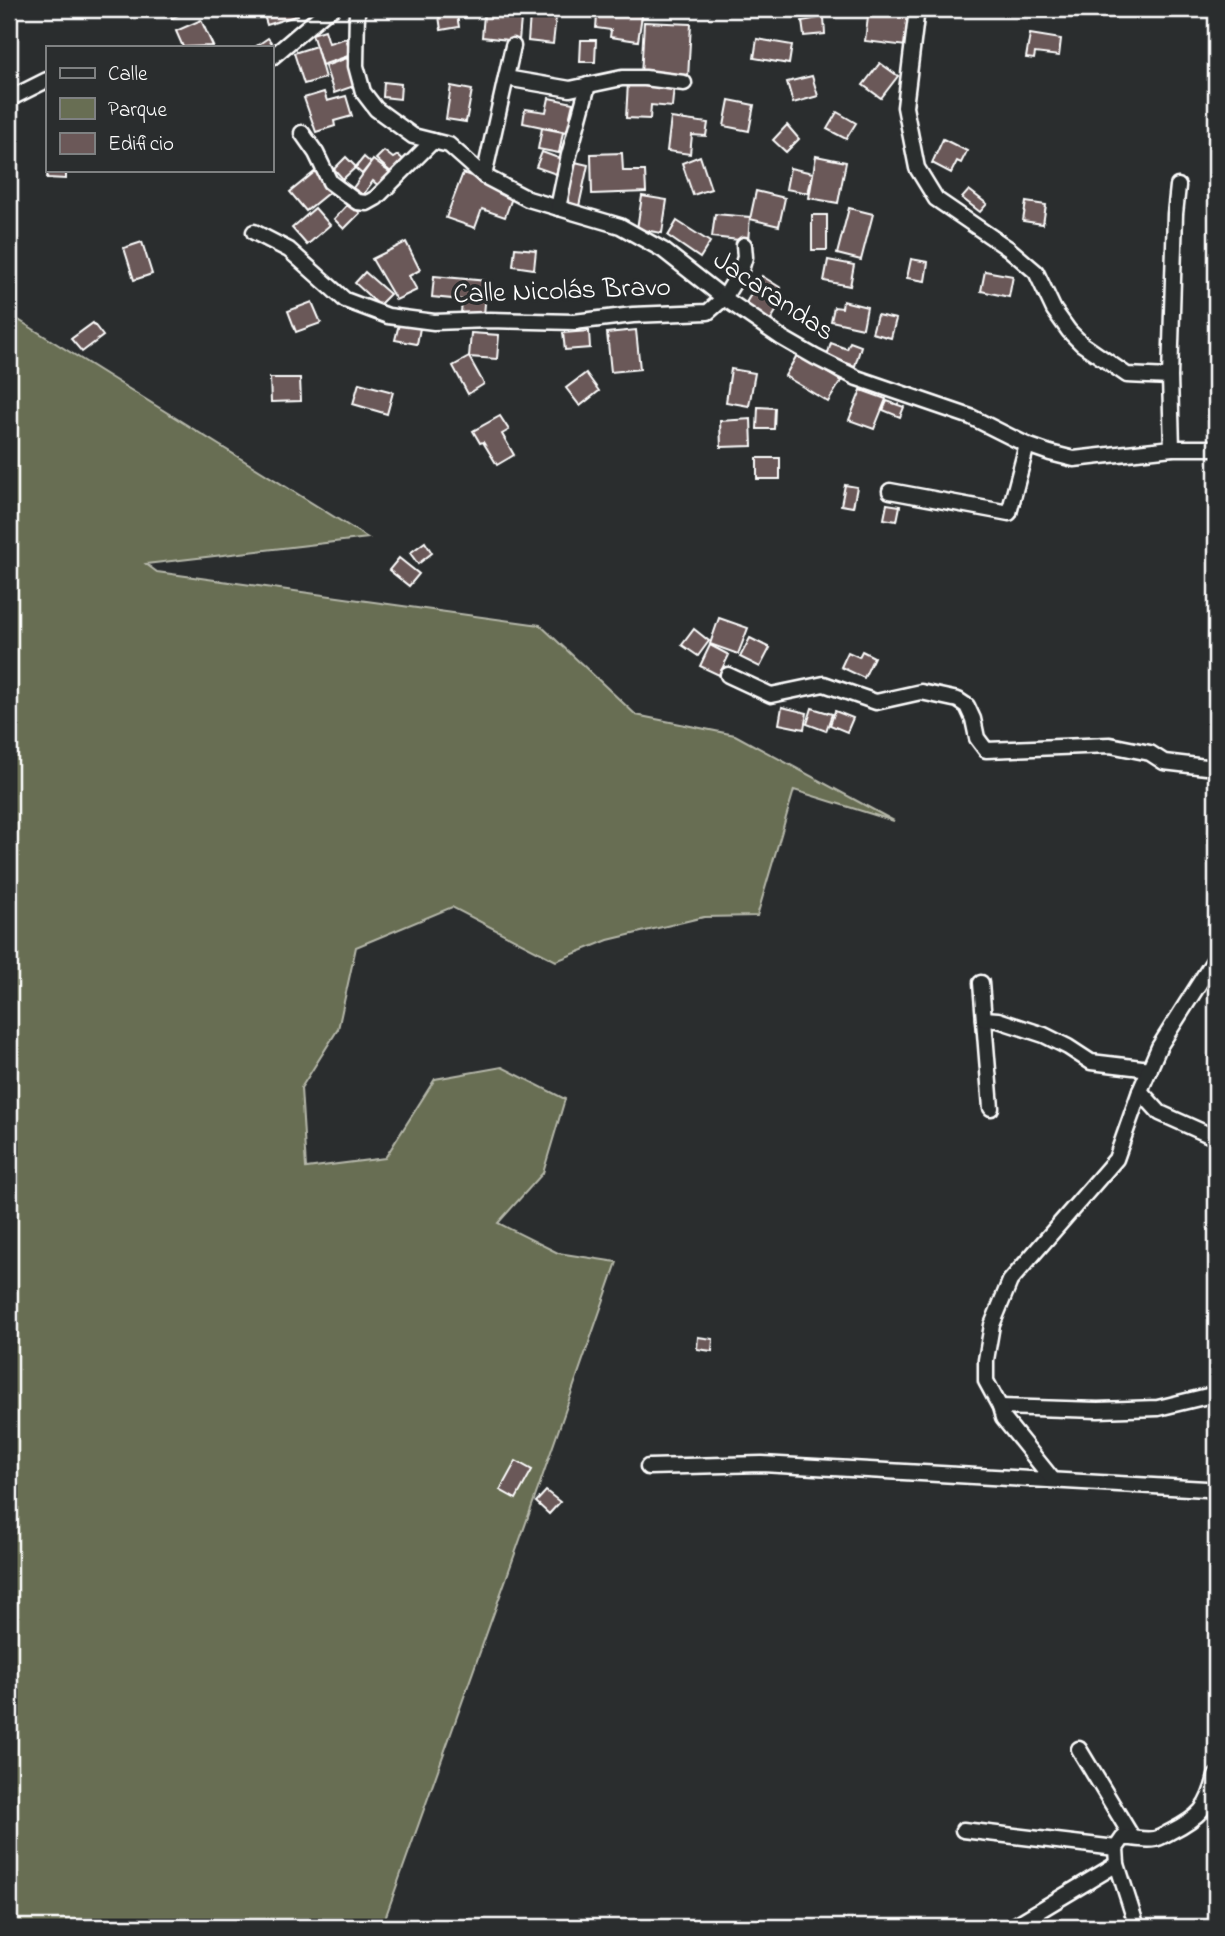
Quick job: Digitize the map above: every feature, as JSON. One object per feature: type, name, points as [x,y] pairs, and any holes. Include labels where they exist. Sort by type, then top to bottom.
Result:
[{"type":"street","points":[[273,56],[332,9]]},
{"type":"street","name":"Jacarandas","points":[[357,9],[356,66],[363,92],[376,110],[413,136],[449,145],[484,176],[528,199],[620,226],[663,250],[724,298],[782,338],[857,378],[971,417],[1027,445],[1074,459],[1172,449],[1216,449]]},
{"type":"street","points":[[916,9],[905,107],[917,168],[936,198],[1009,248],[1036,272],[1054,310],[1082,344],[1127,375],[1170,377]]},
{"type":"street","points":[[484,176],[513,46]]},
{"type":"street","points":[[506,78],[570,89],[622,78],[684,83]]},
{"type":"street","points":[[9,99],[46,80]]},
{"type":"street","points":[[558,208],[569,155],[589,85]]},
{"type":"street","points":[[302,133],[316,153],[330,182],[357,202],[367,203],[376,198],[433,141]]},
{"type":"street","points":[[1172,449],[1170,377],[1178,186]]},
{"type":"street","name":"Calle Nicolás Bravo","points":[[254,232],[289,250],[345,300],[388,316],[434,322],[574,322],[633,314],[708,312],[724,298]]},
{"type":"street","points":[[724,298],[741,270],[745,257],[744,245]]},
{"type":"street","points":[[890,491],[1009,513],[1027,445]]},
{"type":"street","points":[[728,675],[771,695],[824,684],[876,702],[921,692],[958,700],[967,706],[977,738],[986,750],[1110,745],[1150,753],[1164,762],[1216,766]]},
{"type":"street","points":[[1052,1480],[1003,1418],[986,1381],[986,1360],[992,1325],[1010,1281],[1116,1159],[1159,1047],[1216,957]]},
{"type":"street","points":[[981,983],[991,1108]]},
{"type":"street","points":[[984,1019],[998,1020],[1044,1035],[1091,1062],[1150,1069]]},
{"type":"street","points":[[1140,1091],[1160,1113],[1216,1138]]},
{"type":"street","points":[[1000,1407],[1098,1410],[1158,1408],[1216,1394]]},
{"type":"street","points":[[648,1467],[762,1464],[1206,1489],[1216,1492]]},
{"type":"street","points":[[1079,1749],[1132,1837]]},
{"type":"street","points":[[1137,1927],[1117,1864],[1116,1848],[1123,1838],[1156,1839],[1193,1821],[1211,1796],[1216,1776]]},
{"type":"street","points":[[963,1830],[1116,1848]]},
{"type":"street","points":[[1012,1927],[1117,1864]]},
{"type":"green space","points":[[9,314],[368,538],[146,564],[157,572],[540,625],[636,715],[735,735],[894,821],[794,790],[757,916],[704,917],[608,940],[556,961],[452,907],[356,947],[338,1029],[301,1088],[306,1168],[385,1158],[435,1079],[502,1067],[565,1099],[543,1173],[498,1223],[558,1253],[617,1262],[382,1927],[9,1927]]},
{"type":"building","points":[[168,9],[191,9],[172,18]]},
{"type":"building","points":[[262,9],[296,9],[298,15],[267,25]]},
{"type":"building","points":[[438,9],[456,9],[459,27],[441,30]]},
{"type":"building","points":[[614,9],[643,9],[638,41],[610,37],[611,30],[596,28],[597,15],[613,17]]},
{"type":"building","points":[[869,9],[910,9],[906,46],[865,41]]},
{"type":"building","points":[[484,15],[521,19],[519,41],[482,37]]},
{"type":"building","points":[[530,15],[556,17],[553,44],[528,41]]},
{"type":"building","points":[[824,17],[825,34],[804,36],[802,21]]},
{"type":"building","points":[[201,20],[213,46],[183,46],[176,31]]},
{"type":"building","points":[[644,22],[691,24],[688,78],[641,76]]},
{"type":"building","points":[[325,30],[329,43],[346,38],[351,55],[322,65],[312,34]]},
{"type":"building","points":[[1030,34],[1061,39],[1059,56],[1035,53],[1034,59],[1026,58]]},
{"type":"building","points":[[268,38],[278,51],[273,55],[273,46],[256,46]]},
{"type":"building","points":[[757,39],[792,45],[789,64],[754,58]]},
{"type":"building","points":[[581,40],[596,40],[595,62],[580,62]]},
{"type":"building","points":[[316,46],[325,78],[304,84],[294,53]]},
{"type":"building","points":[[347,58],[357,85],[334,93],[325,66]]},
{"type":"building","points":[[880,63],[898,76],[881,98],[863,85]]},
{"type":"building","points":[[812,76],[818,96],[793,103],[787,82]]},
{"type":"building","points":[[384,82],[401,84],[400,99],[383,97]]},
{"type":"building","points":[[628,82],[674,86],[672,107],[651,105],[650,119],[626,118]]},
{"type":"building","points":[[451,86],[472,90],[466,122],[446,119]]},
{"type":"building","points":[[324,92],[327,101],[346,96],[352,116],[334,121],[335,126],[316,132],[304,98]]},
{"type":"building","points":[[549,98],[573,103],[570,116],[575,117],[571,133],[523,123],[525,109],[546,112]]},
{"type":"building","points":[[729,100],[754,105],[749,131],[724,126]]},
{"type":"building","points":[[837,112],[856,123],[846,139],[827,129]]},
{"type":"building","points":[[671,118],[708,123],[706,136],[692,135],[690,154],[667,151]]},
{"type":"building","points":[[787,125],[799,139],[786,152],[773,140]]},
{"type":"building","points":[[542,128],[563,132],[559,153],[538,149]]},
{"type":"building","points":[[943,139],[967,151],[961,163],[957,161],[951,173],[932,163]]},
{"type":"building","points":[[384,151],[393,158],[398,155],[405,161],[393,174],[376,159]]},
{"type":"building","points":[[542,152],[561,159],[556,174],[536,167]]},
{"type":"building","points":[[622,153],[623,171],[645,171],[646,192],[592,194],[591,154]]},
{"type":"building","points":[[700,156],[711,189],[693,195],[682,163]]},
{"type":"building","points":[[816,156],[846,162],[838,203],[809,198]]},
{"type":"building","points":[[346,157],[356,167],[343,179],[334,169]]},
{"type":"building","points":[[364,157],[371,163],[362,174],[355,168]]},
{"type":"building","points":[[373,160],[392,174],[381,188],[373,181],[363,195],[353,188]]},
{"type":"building","points":[[575,162],[588,165],[579,206],[565,202]]},
{"type":"building","points":[[790,168],[813,173],[808,193],[786,189]]},
{"type":"building","points":[[317,170],[333,189],[306,211],[290,192]]},
{"type":"building","points":[[48,172],[66,172],[66,179],[47,178]]},
{"type":"building","points":[[463,173],[514,192],[505,217],[482,209],[475,228],[446,218]]},
{"type":"building","points":[[969,190],[987,204],[980,212],[962,198]]},
{"type":"building","points":[[756,191],[785,198],[779,226],[750,219]]},
{"type":"building","points":[[642,196],[667,200],[662,233],[637,229]]},
{"type":"building","points":[[1026,202],[1046,205],[1043,224],[1023,221]]},
{"type":"building","points":[[349,203],[360,213],[344,229],[334,219]]},
{"type":"building","points":[[315,208],[330,225],[307,245],[292,228]]},
{"type":"building","points":[[849,208],[873,214],[861,260],[837,254]]},
{"type":"building","points":[[715,214],[750,217],[748,241],[712,237]]},
{"type":"building","points":[[812,215],[827,215],[827,250],[812,250]]},
{"type":"building","points":[[677,221],[710,242],[700,258],[668,236]]},
{"type":"building","points":[[142,242],[152,274],[134,280],[124,248]]},
{"type":"building","points":[[406,242],[420,270],[409,276],[417,290],[396,300],[372,259]]},
{"type":"building","points":[[515,248],[536,250],[534,269],[513,266]]},
{"type":"building","points":[[911,259],[928,262],[925,281],[907,278]]},
{"type":"building","points":[[828,260],[854,265],[850,286],[824,281]]},
{"type":"building","points":[[985,271],[1013,276],[1009,297],[981,291]]},
{"type":"building","points":[[365,272],[390,294],[379,305],[355,283]]},
{"type":"building","points":[[434,276],[487,281],[484,315],[461,313],[462,300],[432,297]]},
{"type":"building","points":[[762,276],[781,288],[774,299],[781,303],[770,321],[744,306]]},
{"type":"building","points":[[843,301],[867,307],[863,328],[831,321],[834,307],[842,308]]},
{"type":"building","points":[[312,302],[321,323],[296,332],[288,311]]},
{"type":"building","points":[[877,315],[896,319],[891,338],[872,333]]},
{"type":"building","points":[[93,323],[103,336],[82,352],[71,339]]},
{"type":"building","points":[[399,324],[420,328],[417,344],[395,340]]},
{"type":"building","points":[[636,330],[640,369],[611,372],[607,333]]},
{"type":"building","points":[[589,331],[590,348],[565,350],[563,333]]},
{"type":"building","points":[[471,333],[499,335],[497,359],[469,357]]},
{"type":"building","points":[[850,342],[861,346],[855,366],[827,356],[831,343],[847,349]]},
{"type":"building","points":[[797,355],[841,381],[828,402],[785,376]]},
{"type":"building","points":[[469,357],[484,384],[468,394],[453,366]]},
{"type":"building","points":[[731,369],[755,373],[749,406],[726,402]]},
{"type":"building","points":[[586,373],[599,391],[580,406],[566,388]]},
{"type":"building","points":[[270,378],[300,378],[301,401],[271,402]]},
{"type":"building","points":[[359,383],[393,392],[387,414],[353,404]]},
{"type":"building","points":[[861,390],[886,399],[874,429],[849,420]]},
{"type":"building","points":[[887,401],[904,407],[900,417],[883,410]]},
{"type":"building","points":[[758,407],[775,408],[774,429],[757,429]]},
{"type":"building","points":[[500,416],[509,430],[502,434],[514,455],[497,465],[473,431]]},
{"type":"building","points":[[751,419],[752,446],[721,447],[720,421]]},
{"type":"building","points":[[757,458],[780,458],[780,479],[757,479]]},
{"type":"building","points":[[845,485],[857,487],[853,507],[841,505]]},
{"type":"building","points":[[887,504],[900,506],[897,521],[884,519]]},
{"type":"building","points":[[425,542],[432,553],[418,564],[410,553]]},
{"type":"building","points":[[399,558],[419,574],[409,586],[389,570]]},
{"type":"building","points":[[719,618],[748,628],[738,654],[710,644]]},
{"type":"building","points":[[694,629],[709,641],[698,656],[682,645]]},
{"type":"building","points":[[750,638],[770,648],[760,667],[740,657]]},
{"type":"building","points":[[710,645],[729,655],[719,675],[700,666]]},
{"type":"building","points":[[862,651],[874,657],[864,678],[841,667],[848,652],[859,657]]},
{"type":"building","points":[[782,707],[807,713],[804,729],[779,724]]},
{"type":"building","points":[[812,708],[832,714],[826,731],[807,724]]},
{"type":"building","points":[[835,711],[853,718],[847,732],[830,725]]},
{"type":"building","points":[[698,1337],[713,1339],[712,1351],[697,1349]]},
{"type":"building","points":[[516,1461],[532,1470],[516,1499],[500,1490]]},
{"type":"building","points":[[546,1491],[560,1502],[549,1514],[536,1502]]}]
